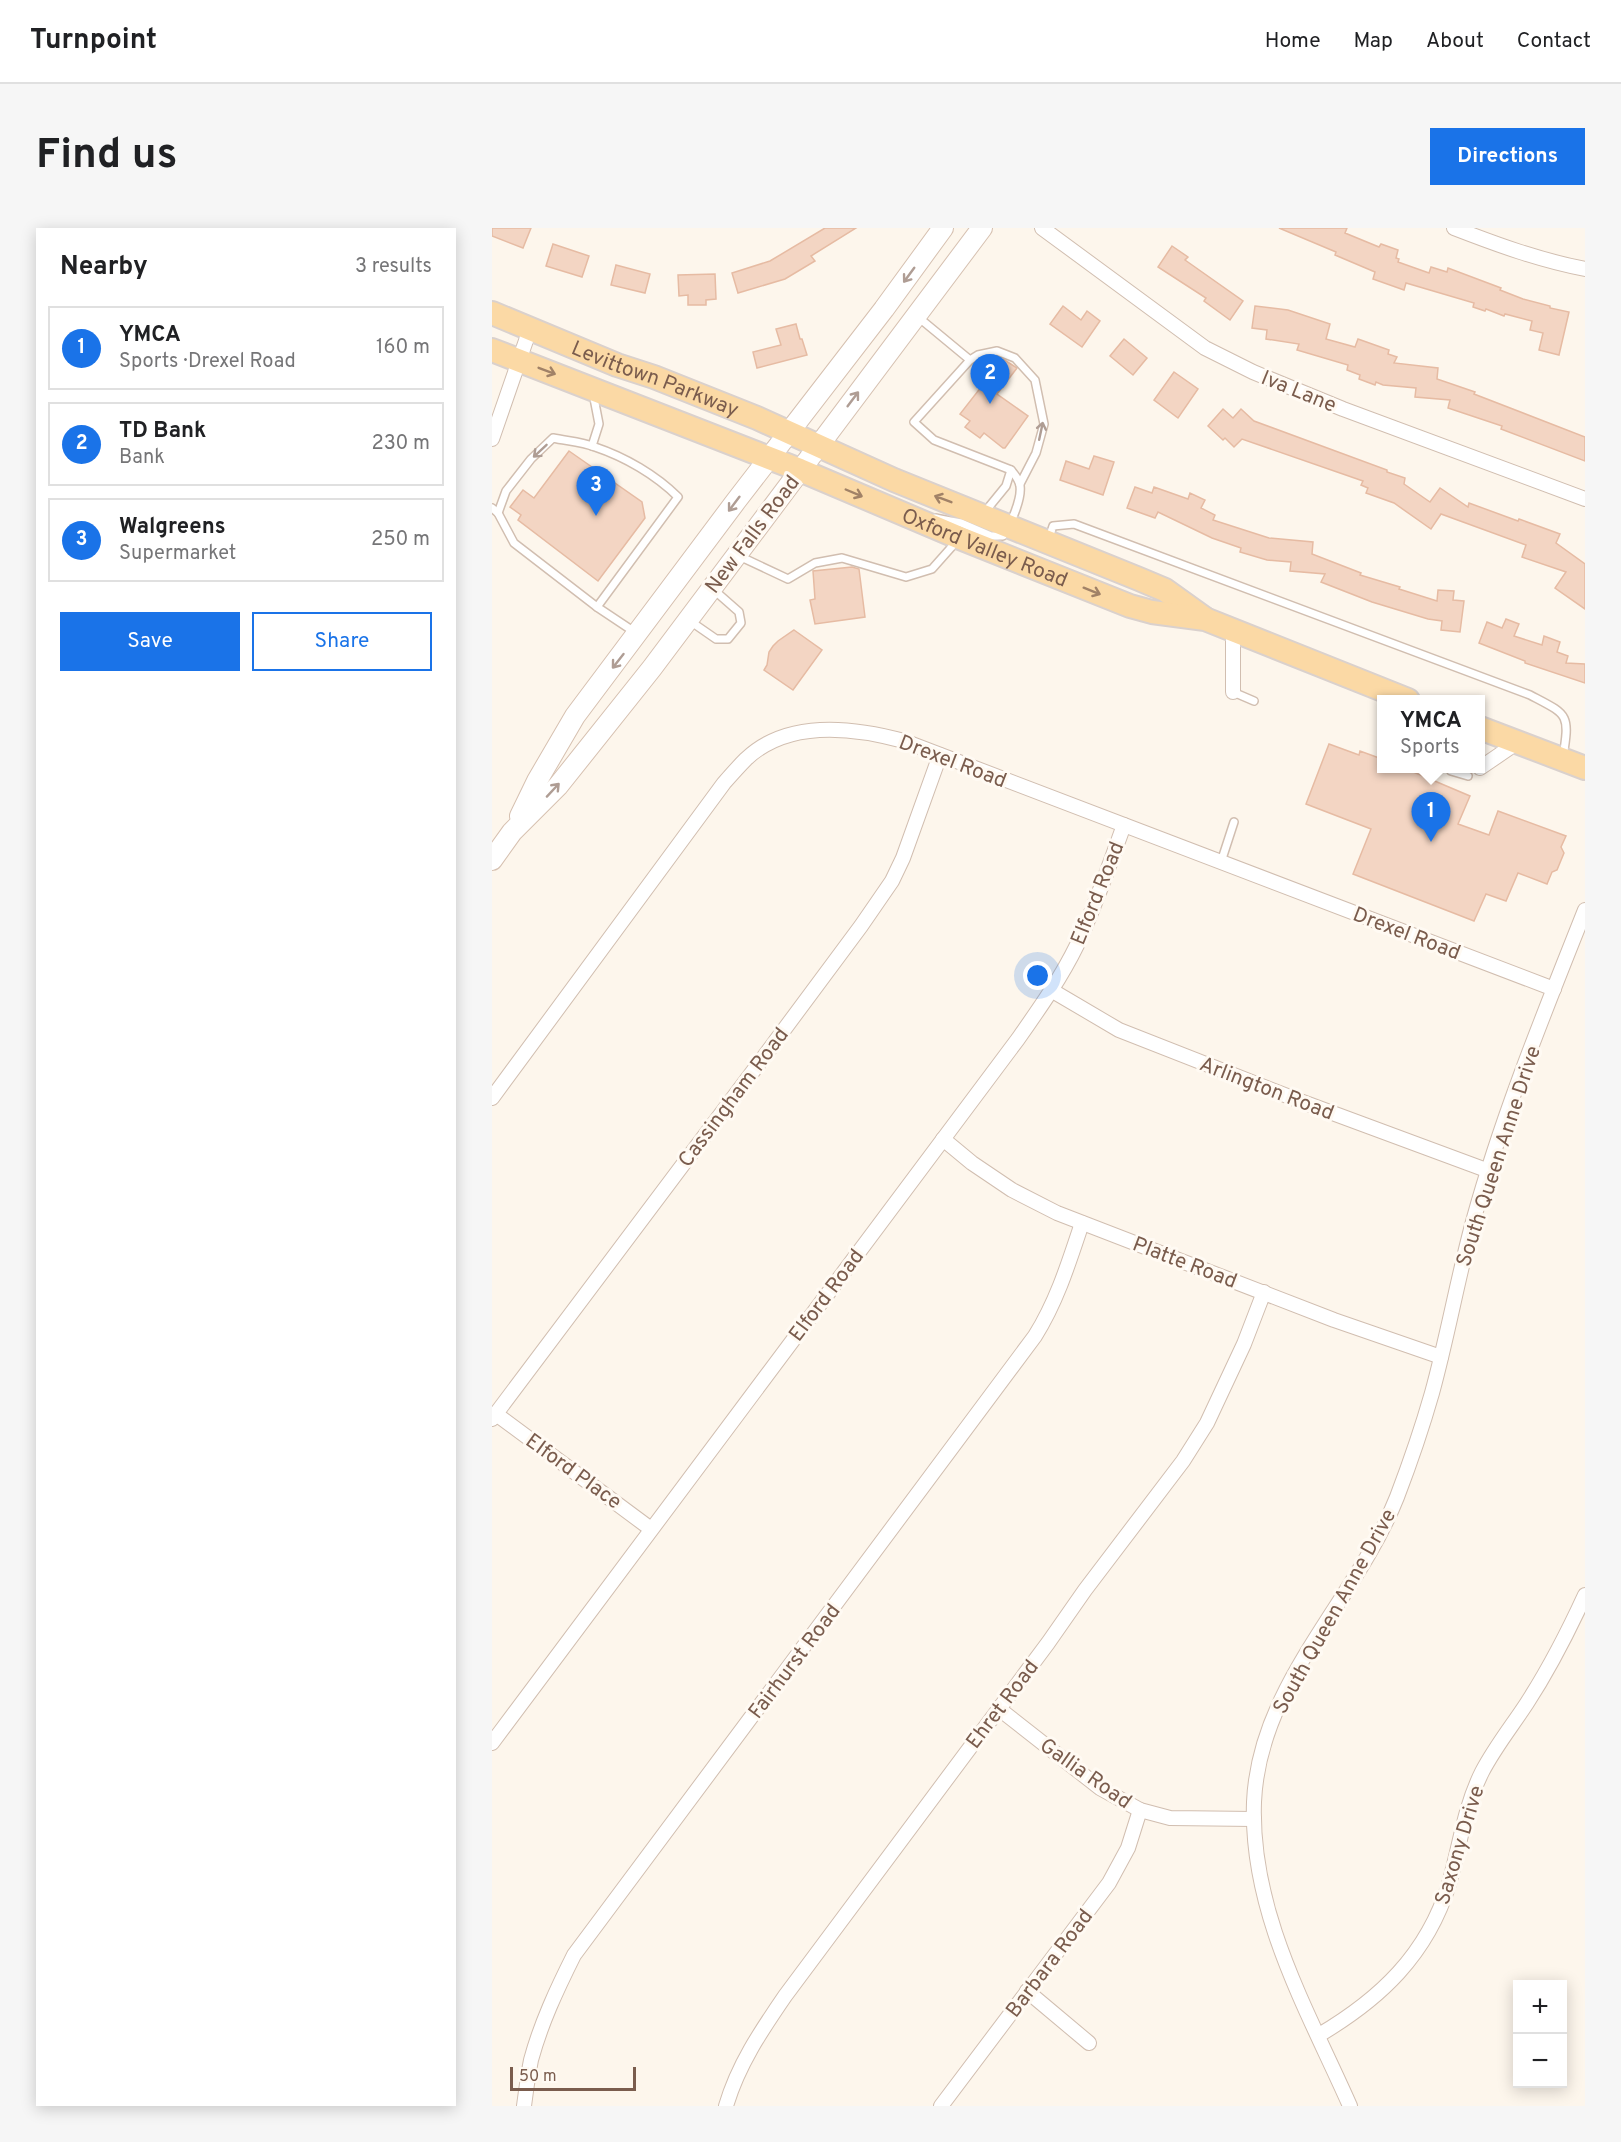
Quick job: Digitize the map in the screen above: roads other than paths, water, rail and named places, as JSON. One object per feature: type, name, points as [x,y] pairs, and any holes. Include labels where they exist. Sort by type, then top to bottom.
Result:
[{"type":"main road","name":"New Falls Road","points":[[492,860],[512,832],[537,781],[575,716],[943,228]]},
{"type":"main road","name":"New Falls Road","points":[[512,832],[558,786],[652,668],[982,228]]},
{"type":"main road","name":"Levittown Parkway","points":[[492,314],[736,410],[818,446]]},
{"type":"main road","name":"Levittown Parkway","points":[[492,350],[770,458]]},
{"type":"main road","name":"Oxford Valley Road","points":[[818,446],[894,480],[983,514],[1008,527],[1165,590],[1205,619]]},
{"type":"main road","name":"Oxford Valley Road","points":[[770,458],[1130,606],[1152,612],[1205,619],[1398,695]]},
{"type":"main road","points":[[1485,730],[1585,768]]},
{"type":"street","name":"Iva Lane","points":[[1042,228],[1189,337],[1224,358],[1343,409],[1585,499]]},
{"type":"street","points":[[1454,228],[1526,255],[1585,269]]},
{"type":"street","points":[[492,439],[530,329]]},
{"type":"street","points":[[1233,630],[1233,692]]},
{"type":"street","name":"Drexel Road","points":[[492,1098],[724,783],[746,758],[765,745],[791,734],[826,729],[884,735],[1554,989]]},
{"type":"street","points":[[1485,765],[1518,742]]},
{"type":"street","name":"Cassingham Road","points":[[494,1417],[861,927],[892,881],[903,858],[940,755]]},
{"type":"street","name":"Elford Road","points":[[492,1743],[1018,1039],[1051,990],[1076,946],[1124,825]]},
{"type":"street","name":"South Queen Anne Drive","points":[[1350,2106],[1285,1960],[1270,1920],[1260,1878],[1254,1819],[1258,1771],[1266,1736],[1278,1706],[1294,1674],[1361,1568],[1389,1515],[1414,1450],[1441,1357],[1474,1218],[1526,1062],[1554,989],[1580,936],[1585,910]]},
{"type":"street","name":"Arlington Road","points":[[1051,990],[1119,1030],[1489,1172]]},
{"type":"street","name":"Platte Road","points":[[943,1139],[1012,1190],[1057,1213],[1264,1293],[1441,1357]]},
{"type":"street","name":"Fairhurst Road","points":[[524,2106],[536,2044],[556,1992],[574,1955],[1035,1336],[1048,1316],[1061,1285],[1082,1223]]},
{"type":"street","name":"Ehret Road","points":[[726,2106],[747,2054],[784,1996],[1183,1461],[1221,1395],[1264,1293]]},
{"type":"street","name":"Elford Place","points":[[494,1417],[651,1529]]},
{"type":"street","name":"Saxony Drive","points":[[1319,2035],[1363,2007],[1397,1976],[1426,1936],[1441,1907],[1449,1883],[1464,1816],[1481,1773],[1528,1701],[1571,1626],[1585,1595]]},
{"type":"street","name":"Gallia Road","points":[[998,1708],[1100,1788],[1118,1800],[1140,1810],[1170,1818],[1254,1819]]},
{"type":"street","name":"Barbara Road","points":[[941,2106],[1109,1883],[1128,1848],[1140,1810]]},
{"type":"street","points":[[1027,1991],[1089,2043]]},
{"type":"lane","points":[[916,316],[970,360]]},
{"type":"lane","points":[[918,520],[946,518],[997,537],[1003,536],[1016,510],[1021,488],[1017,477],[1011,470],[934,440],[914,422],[970,360],[978,355],[997,351],[1015,358],[1035,380],[1044,424],[1036,453],[1020,484]]},
{"type":"lane","points":[[592,388],[599,424],[592,446]]},
{"type":"lane","points":[[597,607],[678,497],[662,481],[609,452],[554,438],[531,459],[506,491],[495,511],[514,543],[597,607],[638,635]]},
{"type":"lane","points":[[983,514],[1006,486],[1011,470]]},
{"type":"lane","points":[[1047,543],[1053,526],[1074,524],[1530,695],[1560,711],[1568,727],[1563,760]]},
{"type":"lane","points":[[736,555],[788,579],[815,563],[842,558],[906,577],[932,569],[960,538]]},
{"type":"lane","points":[[688,620],[716,639],[728,639],[741,623],[739,612],[711,588]]},
{"type":"lane","points":[[1233,692],[1254,701]]},
{"type":"lane","points":[[1221,863],[1234,822]]},
{"type":"place","name":"TD Bank","points":[[990,404]]},
{"type":"place","name":"Walgreens","points":[[596,516]]},
{"type":"place","name":"YMCA","points":[[1431,842]]}]
